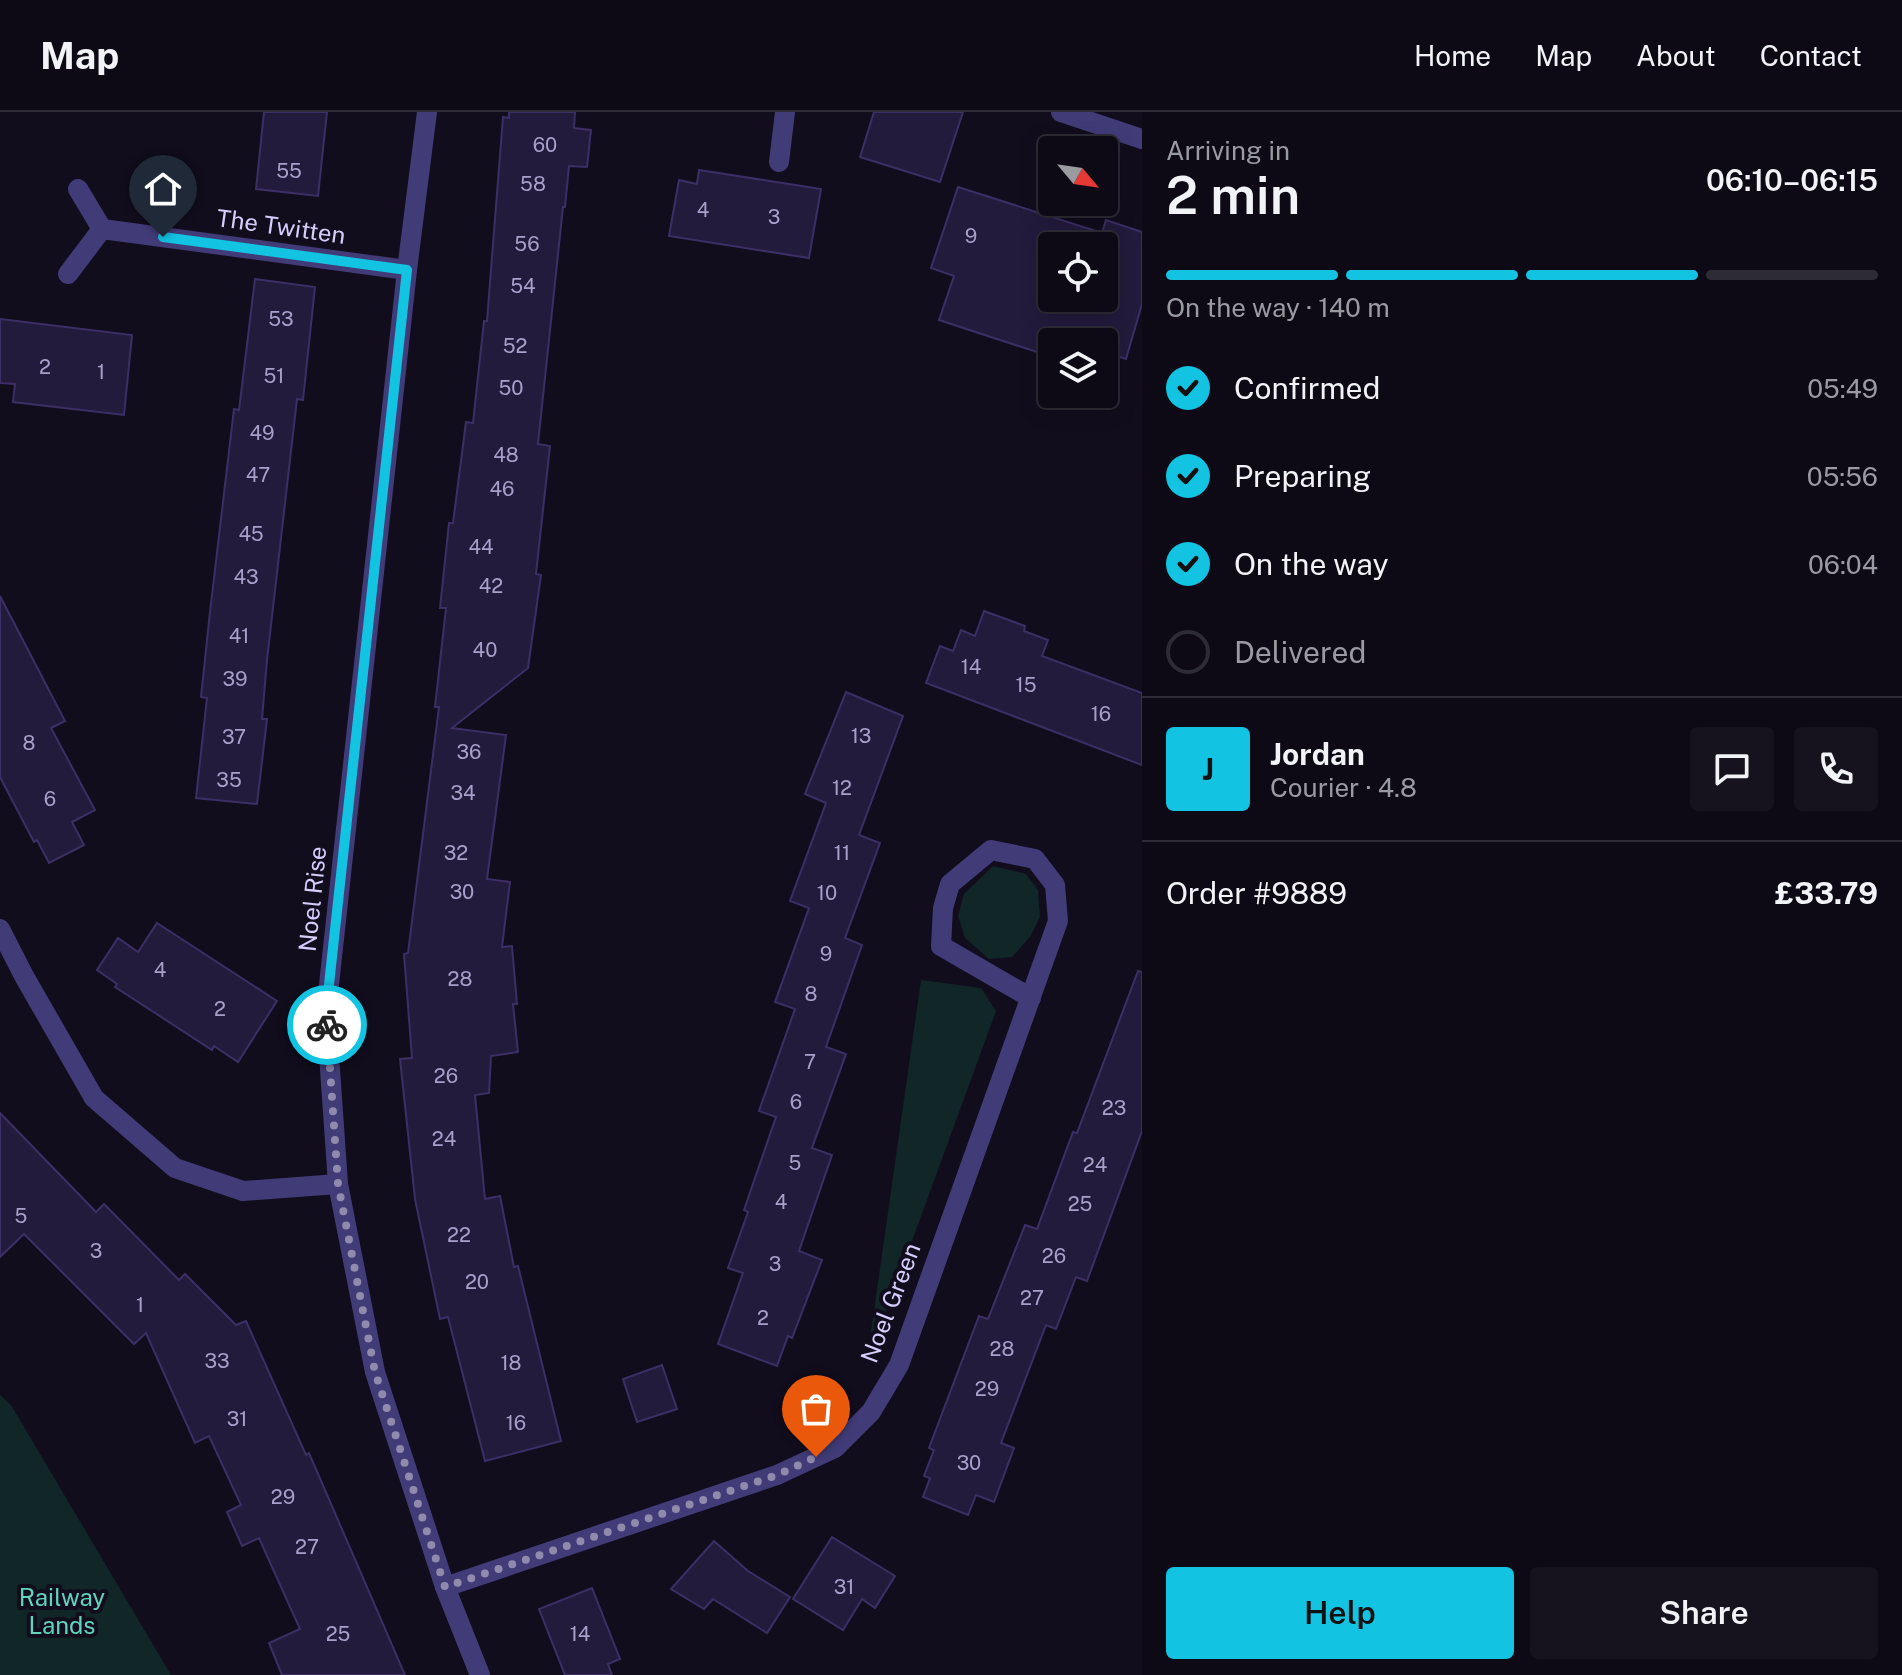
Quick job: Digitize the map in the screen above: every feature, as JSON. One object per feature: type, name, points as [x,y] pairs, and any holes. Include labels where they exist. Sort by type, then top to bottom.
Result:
[{"type":"street","name":"Noel Rise","points":[[427,112],[326,1012],[338,1184],[375,1372],[445,1587],[480,1675]]},
{"type":"street","points":[[779,162],[785,112]]},
{"type":"street","points":[[1061,112],[1142,139]]},
{"type":"street","points":[[68,274],[102,229],[78,189]]},
{"type":"street","name":"The Twitten","points":[[102,229],[407,270]]},
{"type":"street","name":"Noel Green","points":[[445,1587],[777,1475],[835,1448],[871,1412],[899,1365],[1031,998],[1058,921],[1055,885],[1035,859],[991,850],[950,884],[943,908],[941,946],[1031,998]]},
{"type":"street","points":[[0,929],[94,1098],[175,1168],[243,1191],[338,1184]]},
{"type":"green space","points":[[993,866],[1026,874],[1038,890],[1040,917],[1030,937],[1012,957],[989,959],[965,938],[958,916],[964,894]]},
{"type":"green space","points":[[921,980],[981,988],[996,1011],[866,1367]]},
{"type":"green space","name":"Railway Lands","points":[[0,1395],[11,1405],[171,1675],[0,1675]]},
{"type":"building","points":[[264,112],[327,112],[318,196],[256,189]]},
{"type":"building","points":[[509,112],[575,112],[574,128],[591,130],[587,167],[569,166],[563,207],[538,444],[550,446],[536,574],[541,575],[528,668],[452,728],[506,735],[487,879],[510,882],[502,947],[512,946],[518,1052],[491,1056],[489,1093],[475,1095],[485,1199],[500,1196],[514,1267],[518,1266],[561,1441],[485,1461],[448,1317],[440,1319],[415,1199],[400,1059],[412,1058],[404,954],[408,953],[439,707],[435,707],[446,608],[440,608],[449,523],[453,523],[466,422],[473,423],[484,321],[487,321],[503,117],[509,118]]},
{"type":"building","points":[[874,112],[963,112],[940,182],[860,157]]},
{"type":"building","points":[[699,170],[821,189],[809,258],[669,236],[679,180],[697,184]]},
{"type":"building","points":[[958,187],[1038,213],[1038,216],[1049,216],[1099,232],[1038,232],[1038,312],[1118,312],[1118,232],[1102,232],[1106,220],[1142,232],[1142,304],[1126,359],[1118,356],[1118,328],[1038,328],[1038,352],[939,320],[954,276],[931,268]]},
{"type":"building","points":[[255,279],[315,287],[303,400],[297,399],[267,660],[262,719],[267,719],[257,804],[196,798],[207,698],[201,697],[210,612],[234,409],[239,410]]},
{"type":"building","points":[[0,319],[132,335],[124,415],[13,402],[15,384],[0,383]]},
{"type":"building","points":[[0,596],[65,721],[51,728],[95,810],[72,822],[84,845],[49,863],[37,840],[34,842],[0,777]]},
{"type":"building","points":[[984,611],[1025,626],[1024,631],[1048,640],[1042,656],[1142,693],[1142,765],[926,683],[940,646],[953,651],[961,630],[975,636]]},
{"type":"building","points":[[846,692],[903,716],[859,835],[880,843],[845,938],[862,945],[826,1047],[846,1054],[812,1148],[832,1155],[799,1251],[822,1260],[792,1338],[788,1336],[777,1366],[718,1344],[743,1273],[728,1268],[776,1117],[759,1111],[795,1009],[775,1002],[809,908],[790,901],[826,803],[805,794]]},
{"type":"building","points":[[157,923],[277,1001],[238,1062],[214,1046],[212,1050],[115,987],[117,984],[97,970],[118,938],[138,952]]},
{"type":"building","points":[[1138,971],[1142,972],[1142,1131],[1087,1281],[1076,1277],[1056,1329],[1046,1325],[1001,1443],[1014,1448],[994,1502],[976,1495],[968,1515],[923,1497],[930,1478],[924,1476],[934,1450],[929,1448],[979,1316],[988,1319],[1025,1225],[1037,1229]]},
{"type":"building","points":[[0,1113],[96,1212],[104,1204],[179,1280],[185,1274],[236,1325],[246,1321],[306,1455],[309,1453],[405,1675],[282,1675],[269,1643],[300,1629],[259,1538],[242,1546],[227,1512],[241,1505],[209,1436],[195,1443],[146,1333],[134,1344],[24,1234],[0,1257]]},
{"type":"building","points":[[662,1365],[677,1409],[637,1422],[623,1379]]},
{"type":"building","points":[[832,1537],[895,1576],[875,1608],[862,1599],[843,1630],[793,1599]]},
{"type":"building","points":[[714,1541],[748,1571],[790,1597],[767,1633],[713,1599],[704,1609],[671,1589]]},
{"type":"building","points":[[592,1588],[620,1659],[608,1664],[612,1675],[565,1675],[539,1609]]},
{"type":"way so far","points":[[327,1025],[338,1184],[375,1372],[445,1587],[777,1475],[816,1457]]},
{"type":"route","points":[[163,237],[407,270],[327,1025]]}]
